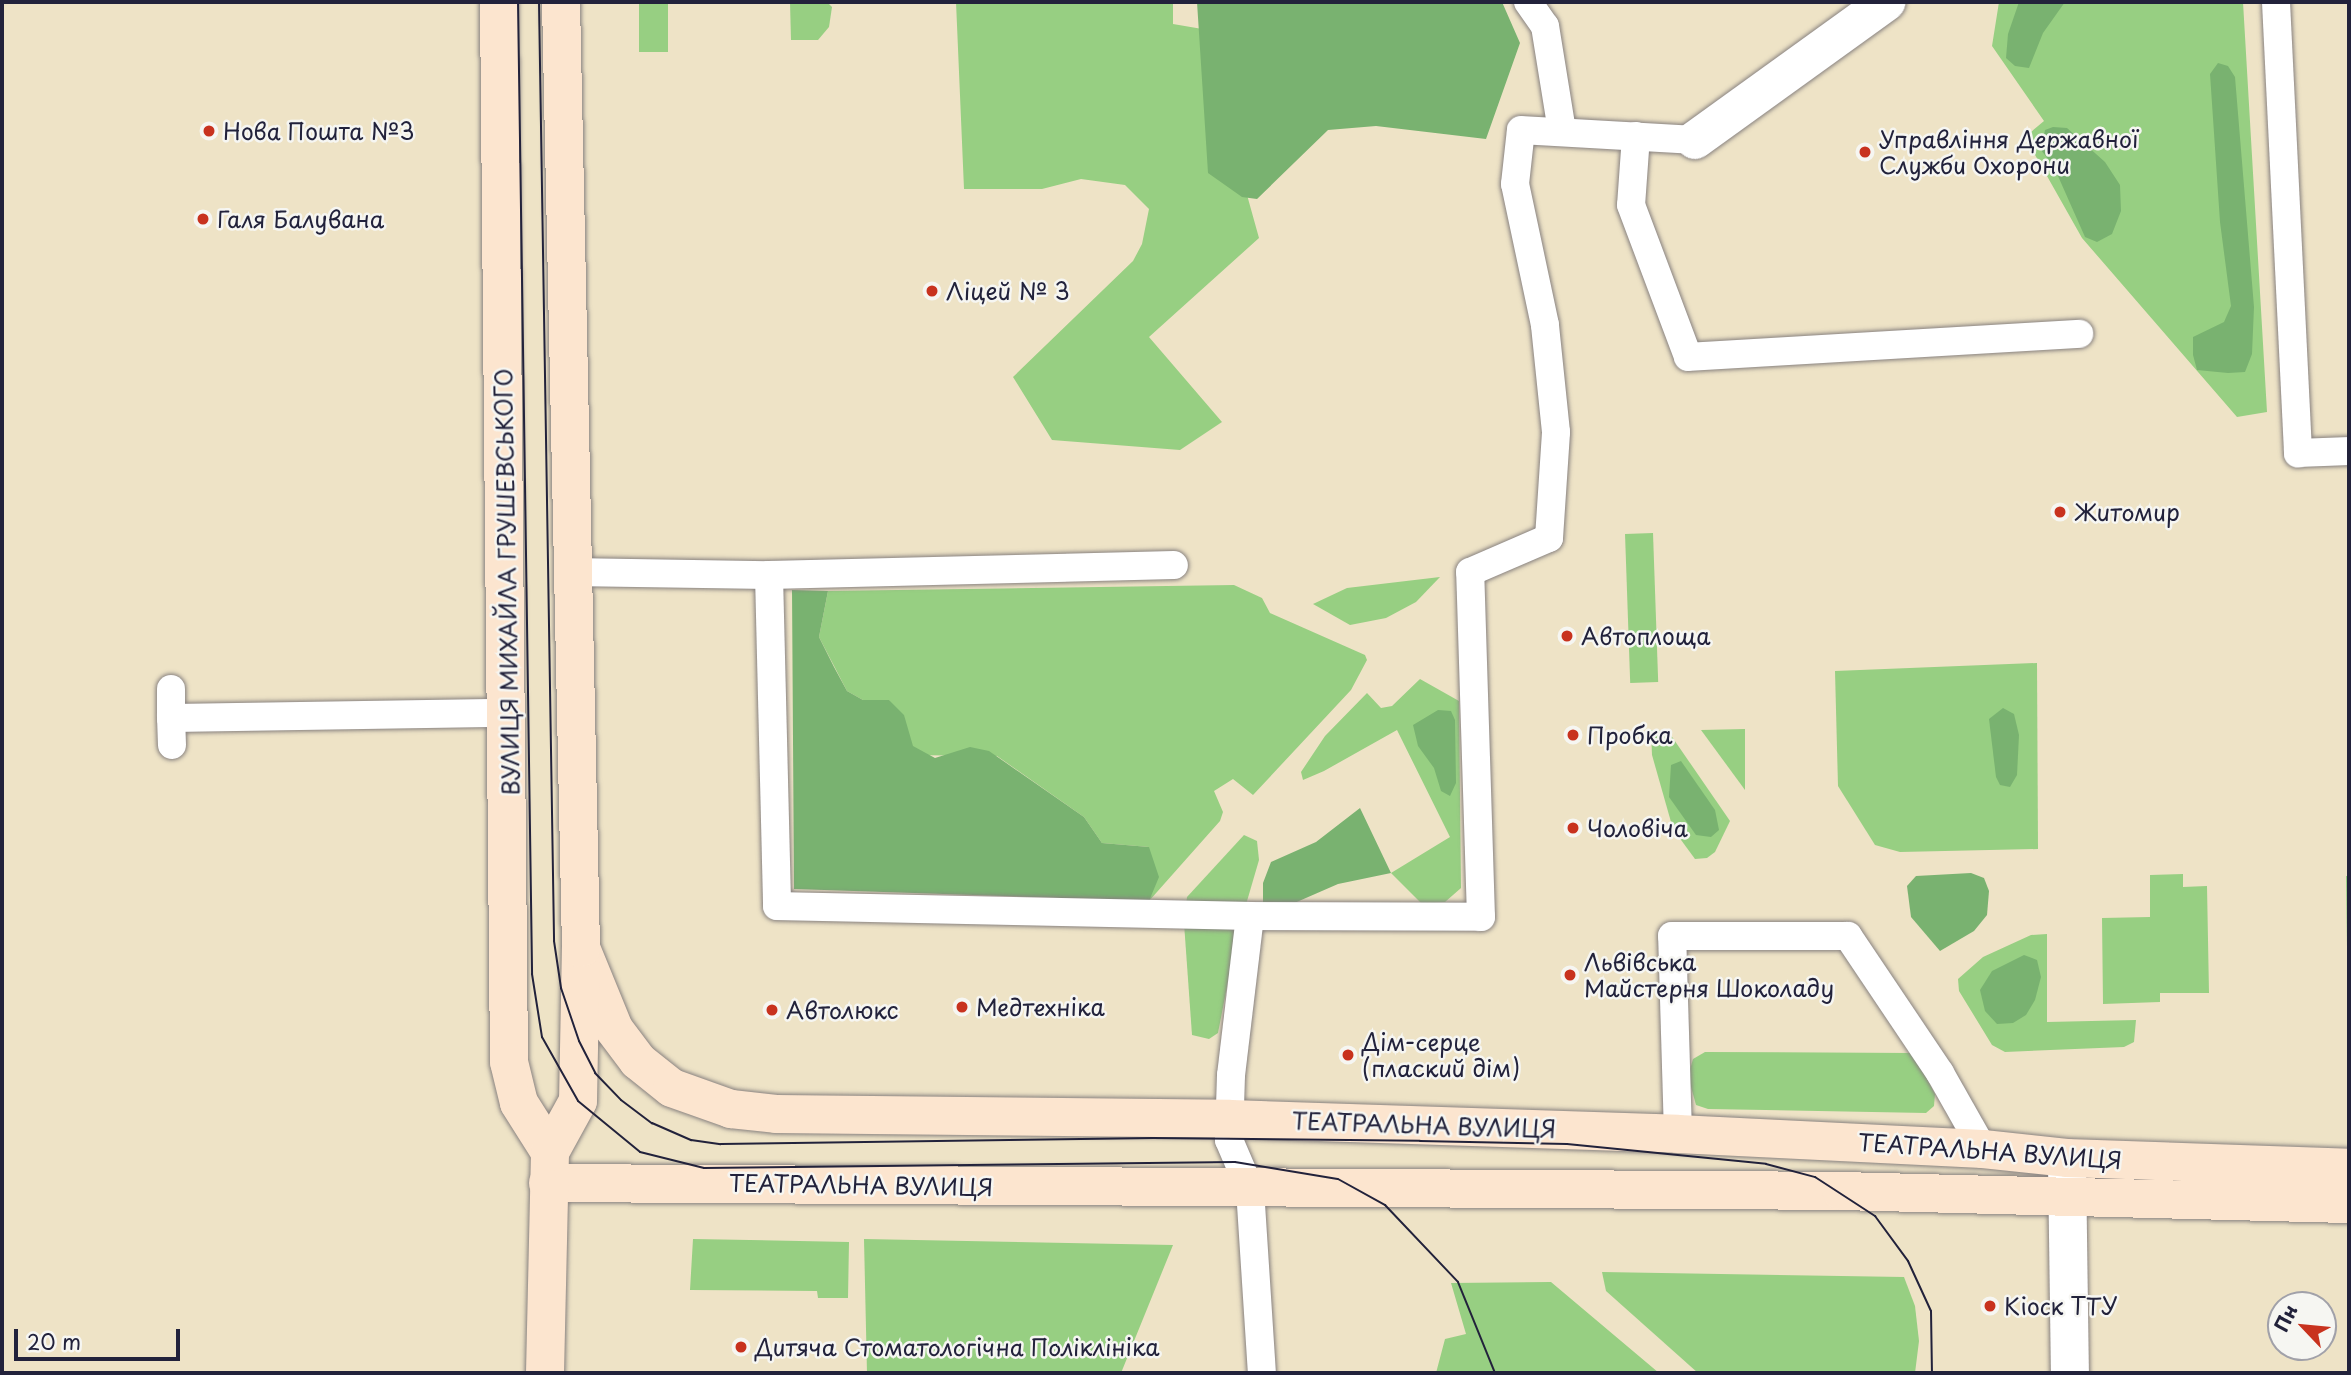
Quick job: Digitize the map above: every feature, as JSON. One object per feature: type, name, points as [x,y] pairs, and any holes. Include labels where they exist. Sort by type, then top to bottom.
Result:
[{"type":"street","name":"ВУЛИЦЯ МИХАЙЛА ГРУШЕВСЬКОГО","points":[[499,2],[508,713],[509,1062],[519,1103],[549,1167]]},
{"type":"street","points":[[545,1373],[549,1167],[578,1101],[580,948],[570,572],[561,2]]},
{"type":"street","points":[[1695,140],[1886,2]]},
{"type":"street","name":"ТЕАТРАЛЬНА ВУЛИЦЯ","points":[[580,948],[614,1029],[638,1061],[672,1088],[731,1109],[776,1114],[1230,1119],[1678,1134],[1983,1149],[2067,1158],[2349,1168]]},
{"type":"street","points":[[2067,1158],[2065,1195],[2070,1373]]},
{"type":"street","name":"ТЕАТРАЛЬНА ВУЛИЦЯ","points":[[549,1167],[1250,1189],[2065,1195],[2349,1204]]},
{"type":"lane","points":[[1528,2],[1545,26],[1562,131]]},
{"type":"lane","points":[[2276,2],[2298,453],[2349,451]]},
{"type":"lane","points":[[769,575],[777,906],[1250,916],[1481,917],[1470,572],[1549,538],[1555,419],[1545,325],[1514,184],[1521,130],[1695,140]]},
{"type":"lane","points":[[1636,136],[1631,205],[1688,357],[2079,334]]},
{"type":"lane","points":[[570,572],[769,575],[1174,565]]},
{"type":"lane","points":[[171,689],[172,732],[508,713]]},
{"type":"lane","points":[[1250,916],[1231,1075],[1230,1119],[1235,1162],[1250,1189],[1262,1373]]},
{"type":"lane","points":[[1678,1134],[1672,936],[1848,936],[1940,1073],[1983,1149]]},
{"type":"green space","points":[[639,2],[668,2],[668,52],[639,52]]},
{"type":"green space","points":[[790,2],[827,2],[832,7],[829,27],[818,40],[791,40]]},
{"type":"green space","points":[[956,2],[1173,2],[1173,24],[1214,31],[1215,80],[1259,238],[1149,337],[1222,422],[1180,450],[1052,440],[1013,377],[1133,261],[1142,244],[1149,209],[1125,185],[1081,179],[1042,189],[964,189]]},
{"type":"green space","points":[[1197,2],[1502,2],[1520,43],[1486,139],[1376,126],[1328,130],[1257,199],[1242,197],[1208,173]]},
{"type":"green space","points":[[1999,2],[2243,2],[2267,412],[2237,417],[2082,238],[2025,137],[2044,121],[1992,46]]},
{"type":"green space","points":[[2019,2],[2065,2],[2043,33],[2029,68],[2015,66],[2006,58],[2008,34]]},
{"type":"green space","points":[[2218,63],[2228,66],[2235,77],[2254,307],[2252,354],[2245,372],[2197,370],[2193,355],[2193,337],[2224,322],[2231,306],[2220,222],[2210,74]]},
{"type":"green space","points":[[2053,127],[2067,128],[2105,162],[2120,185],[2121,211],[2112,234],[2097,242],[2085,237],[2054,167],[2041,150],[2045,130]]},
{"type":"green space","points":[[1653,533],[1658,682],[1630,683],[1625,534]]},
{"type":"green space","points":[[1440,577],[1416,602],[1386,618],[1350,625],[1313,604],[1347,588]]},
{"type":"green space","points":[[1234,585],[1262,598],[1270,613],[1365,655],[1367,660],[1351,690],[1253,795],[1233,779],[1214,791],[1223,812],[1220,821],[1149,901],[1149,847],[1102,843],[1084,817],[997,756],[904,755],[889,700],[863,700],[847,691],[819,637],[828,591]]},
{"type":"green space","points":[[792,590],[828,591],[819,637],[847,691],[863,700],[889,700],[904,715],[913,746],[935,758],[970,747],[989,751],[1084,817],[1102,843],[1149,847],[1159,877],[1149,901],[794,889]]},
{"type":"green space","points":[[2037,663],[2038,849],[1900,852],[1875,845],[1838,786],[1835,671]]},
{"type":"green space","points":[[1420,679],[1459,701],[1461,888],[1445,902],[1422,904],[1391,873],[1450,837],[1397,730],[1324,771],[1303,780],[1301,772],[1325,736],[1367,693],[1381,708],[1392,706]]},
{"type":"green space","points":[[2003,708],[2014,714],[2019,735],[2017,775],[2010,787],[2000,785],[1996,777],[1989,719]]},
{"type":"green space","points":[[1438,710],[1451,711],[1455,720],[1456,783],[1450,796],[1441,791],[1434,768],[1418,746],[1413,725]]},
{"type":"green space","points":[[1745,729],[1745,790],[1701,730]]},
{"type":"green space","points":[[1651,730],[1668,731],[1730,821],[1715,852],[1707,858],[1695,859],[1673,829],[1652,755]]},
{"type":"green space","points":[[1681,761],[1715,810],[1719,830],[1711,837],[1696,835],[1669,797],[1671,765]]},
{"type":"green space","points":[[1360,808],[1391,873],[1338,884],[1283,908],[1263,906],[1263,883],[1271,862],[1316,842]]},
{"type":"green space","points":[[1244,835],[1257,841],[1259,860],[1245,908],[1186,905],[1187,897]]},
{"type":"green space","points":[[1971,873],[1984,878],[1989,891],[1987,915],[1974,931],[1940,951],[1911,917],[1907,886],[1916,876]]},
{"type":"green space","points":[[2183,874],[2183,887],[2207,886],[2209,993],[2160,993],[2160,1002],[2103,1004],[2102,918],[2150,917],[2150,875]]},
{"type":"green space","points":[[2346,876],[2349,876],[2349,1024],[2348,1020]]},
{"type":"green space","points":[[1184,923],[1238,930],[1218,1033],[1209,1039],[1192,1035]]},
{"type":"green space","points":[[2047,934],[2047,1022],[2136,1020],[2134,1042],[2124,1047],[2005,1052],[1992,1045],[1959,991],[1958,979],[1983,957],[2031,935]]},
{"type":"green space","points":[[2024,955],[2037,960],[2041,977],[2035,1000],[2026,1015],[2013,1023],[1997,1024],[1985,1011],[1980,990],[1992,971]]},
{"type":"green space","points":[[1705,1052],[1913,1053],[1935,1094],[1934,1106],[1926,1113],[1708,1109],[1696,1105],[1688,1076],[1693,1059]]},
{"type":"green space","points":[[693,1239],[849,1242],[848,1298],[818,1298],[817,1291],[690,1290]]},
{"type":"green space","points":[[864,1239],[1173,1245],[1121,1373],[867,1373]]},
{"type":"green space","points":[[1602,1272],[1904,1277],[1915,1306],[1919,1341],[1915,1373],[1698,1373],[1606,1291]]},
{"type":"green space","points":[[1551,1282],[1659,1373],[1436,1373],[1445,1339],[1466,1334],[1451,1283]]},
{"type":"tram line","points":[[518,2],[532,974],[542,1037],[578,1101],[640,1152],[704,1168],[1235,1162],[1338,1179],[1385,1205],[1458,1282],[1495,1373]]},
{"type":"tram line","points":[[539,2],[554,941],[561,988],[579,1041],[595,1073],[621,1100],[652,1123],[691,1140],[721,1144],[1153,1138],[1420,1141],[1567,1144],[1766,1164],[1815,1177],[1875,1216],[1908,1261],[1931,1311],[1932,1373]]},
{"type":"place","name":"Нова Пошта №3","points":[[209,131]]},
{"type":"place","name":"Управління Державної Служби Охорони","points":[[1865,152]]},
{"type":"place","name":"Галя Балувана","points":[[203,219]]},
{"type":"place","name":"Ліцей № 3","points":[[932,291]]},
{"type":"place","name":"Житомир","points":[[2060,512]]},
{"type":"place","name":"Автоплоща","points":[[1567,636]]},
{"type":"place","name":"Пробка","points":[[1573,735]]},
{"type":"place","name":"Чоловіча","points":[[1573,828]]},
{"type":"place","name":"Львівська Майстерня Шоколаду","points":[[1570,975]]},
{"type":"place","name":"Медтехніка","points":[[962,1007]]},
{"type":"place","name":"Автолюкс","points":[[772,1010]]},
{"type":"place","name":"Дім-серце (плаский дім)","points":[[1348,1055]]},
{"type":"place","name":"Кіоск ТТУ","points":[[1990,1306]]},
{"type":"place","name":"Дитяча Стоматологічна Поліклініка","points":[[741,1347]]}]
